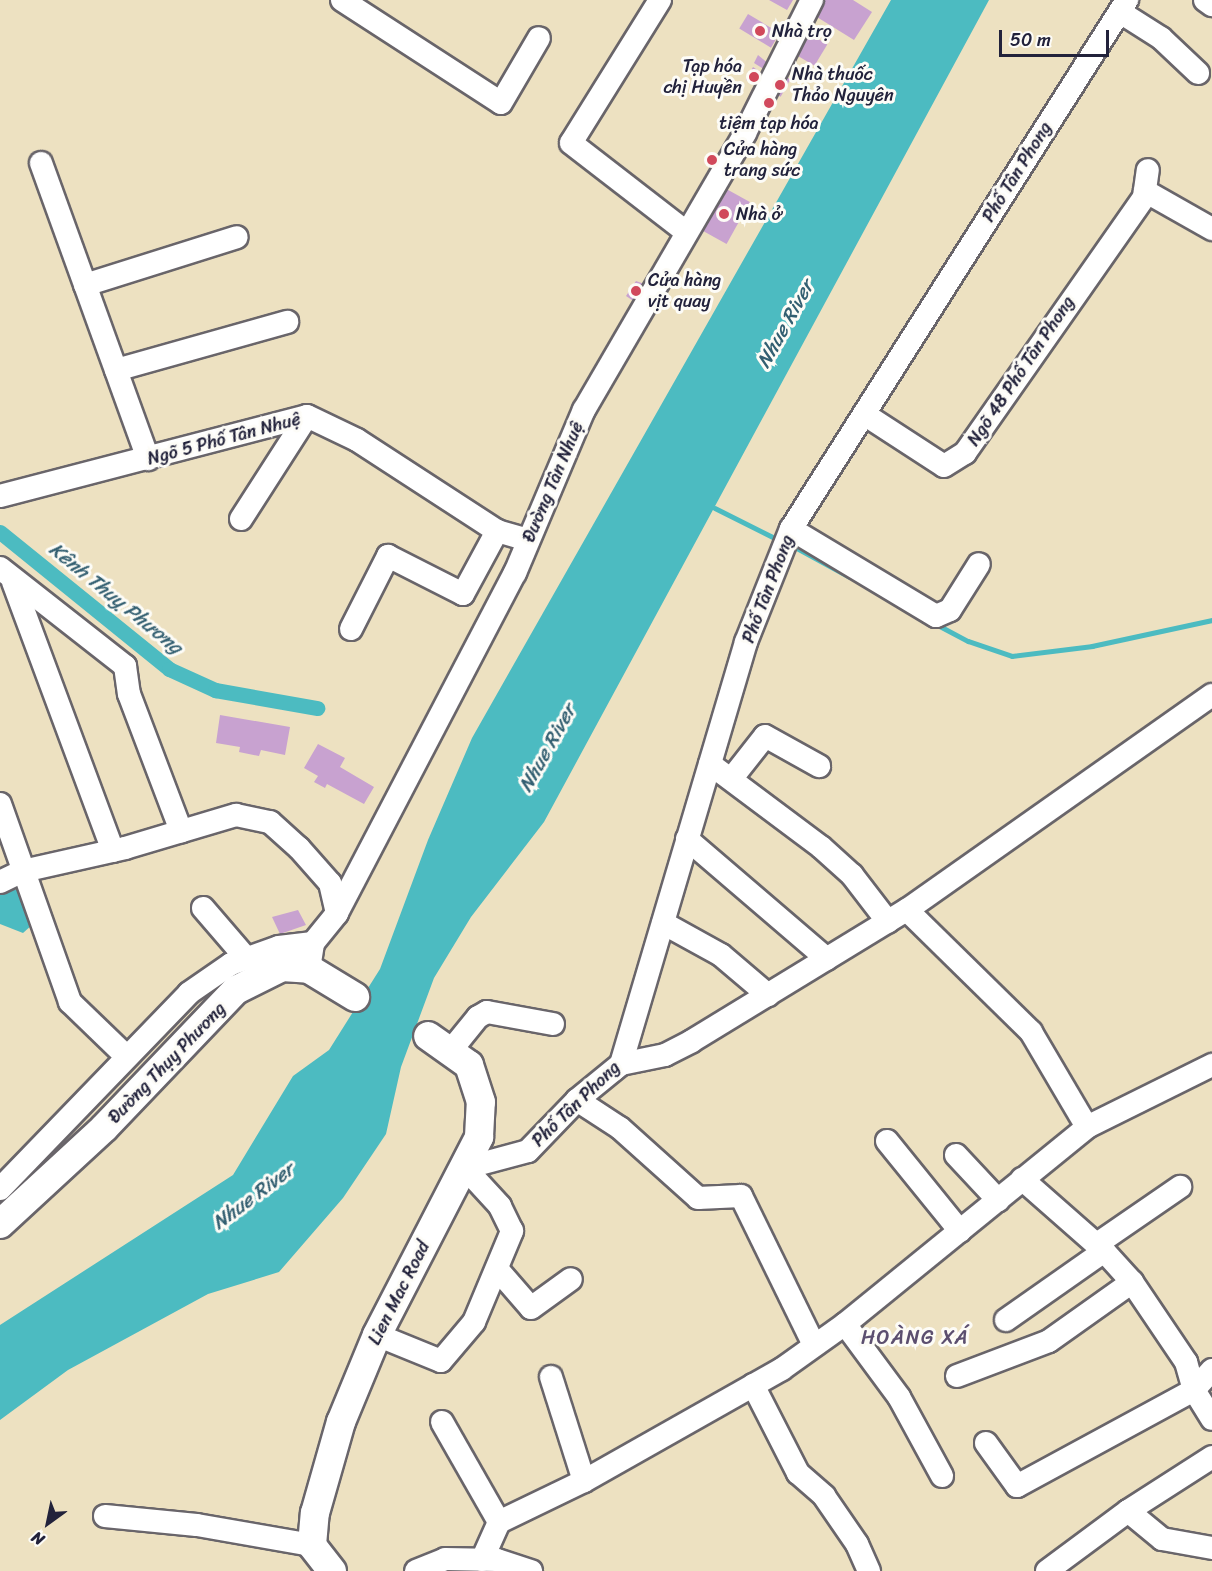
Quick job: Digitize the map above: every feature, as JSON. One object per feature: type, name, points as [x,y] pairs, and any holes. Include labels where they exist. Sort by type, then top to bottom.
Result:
[{"type":"main road","name":"Đường Thụy Phương","points":[[0,1224],[104,1128],[236,990],[282,967],[311,956],[355,997]]},
{"type":"main road","name":"Lien Mac Road","points":[[312,1545],[315,1513],[326,1469],[376,1335],[465,1168],[479,1137],[481,1101],[469,1065],[440,1043]]},
{"type":"main road","points":[[312,1545],[332,1571]]},
{"type":"street","points":[[342,0],[501,103],[538,38]]},
{"type":"street","points":[[660,0],[571,143],[686,232]]},
{"type":"street","name":"Đường Tân Nhuệ","points":[[311,956],[337,914],[515,573],[584,410],[745,133],[812,0]]},
{"type":"street","points":[[1205,0],[1212,5]]},
{"type":"street","points":[[1124,6],[1198,74]]},
{"type":"street","name":"Phố Tân Phong","points":[[465,1168],[528,1151],[577,1100],[621,1064],[746,642],[791,529],[1124,6]]},
{"type":"street","points":[[41,163],[148,459]]},
{"type":"street","name":"Ngõ 48 Phố Tân Phong","points":[[864,414],[944,466],[965,453],[1146,180],[1212,229]]},
{"type":"street","points":[[85,285],[237,237]]},
{"type":"street","points":[[116,370],[287,322]]},
{"type":"street","points":[[241,519],[307,416]]},
{"type":"street","name":"Ngõ 5 Phố Tân Nhuệ","points":[[0,496],[307,416],[357,440],[497,531],[528,540]]},
{"type":"street","points":[[791,529],[936,616],[950,610],[979,564]]},
{"type":"street","points":[[351,628],[388,556],[463,594],[497,531]]},
{"type":"street","points":[[6,573],[125,666],[129,694],[181,831]]},
{"type":"street","points":[[6,573],[113,851]]},
{"type":"street","points":[[621,1064],[665,1055],[898,916],[1212,695]]},
{"type":"street","points":[[732,778],[765,736],[819,766]]},
{"type":"street","points":[[710,764],[732,778],[852,875],[1032,1032],[1087,1127]]},
{"type":"street","points":[[0,804],[70,1002],[127,1057]]},
{"type":"street","points":[[0,882],[24,871],[113,851],[236,815],[270,822],[330,883],[337,914]]},
{"type":"street","points":[[687,839],[827,959]]},
{"type":"street","points":[[203,908],[246,958]]},
{"type":"street","points":[[663,923],[721,955],[768,995]]},
{"type":"street","name":"Đường Thụy Phương","points":[[0,1189],[189,993],[231,964],[246,958],[279,948],[311,956]]},
{"type":"street","points":[[440,1043],[484,1013],[526,1017],[553,1024]]},
{"type":"street","points":[[482,1560],[500,1522],[584,1481],[753,1385],[814,1346],[845,1324],[1087,1127],[1212,1065]]},
{"type":"street","points":[[577,1100],[620,1128],[698,1198],[741,1196],[814,1346]]},
{"type":"street","points":[[887,1141],[960,1231]]},
{"type":"street","points":[[956,1155],[998,1200]]},
{"type":"street","points":[[376,1335],[441,1360],[474,1322],[512,1231],[500,1206],[465,1168]]},
{"type":"street","points":[[1022,1179],[1101,1247],[1132,1281],[1186,1362],[1194,1390],[1212,1419]]},
{"type":"street","points":[[1006,1320],[1179,1187]]},
{"type":"street","points":[[498,1269],[531,1308],[571,1279]]},
{"type":"street","points":[[957,1376],[1049,1341],[1132,1281]]},
{"type":"street","points":[[845,1324],[899,1397],[942,1476]]},
{"type":"street","points":[[986,1443],[1017,1486],[1194,1390],[1212,1370]]},
{"type":"street","points":[[551,1377],[584,1481]]},
{"type":"street","points":[[753,1385],[798,1473],[824,1496],[857,1544],[869,1571]]},
{"type":"street","points":[[442,1422],[500,1522]]},
{"type":"street","points":[[1047,1571],[1128,1511],[1212,1458]]},
{"type":"street","points":[[1128,1511],[1162,1539],[1212,1548]]},
{"type":"street","points":[[105,1516],[197,1525],[312,1545]]},
{"type":"street","points":[[416,1571],[445,1559],[497,1560],[531,1571]]},
{"type":"water","name":"Nhue River","points":[[891,0],[989,0],[544,822],[471,917],[434,978],[401,1067],[386,1134],[343,1198],[279,1272],[208,1294],[68,1370],[0,1420],[0,1325],[233,1175],[293,1076],[329,1050],[380,969],[428,840],[472,738]]},
{"type":"water","points":[[0,889],[21,890],[33,924],[23,933],[0,924]]},
{"type":"building","name":"Nhà trọ","points":[[769,0],[793,0],[787,10]]},
{"type":"building","points":[[820,0],[853,0],[872,12],[854,40],[812,14]]},
{"type":"building","name":"Nhà trọ","points":[[748,14],[780,33],[771,48],[739,29]]},
{"type":"building","name":"Nhà trọ","points":[[805,31],[827,44],[814,66],[792,52]]},
{"type":"building","points":[[758,55],[769,64],[765,70],[754,63]]},
{"type":"building","name":"Tạp hóa chị Huyền","points":[[753,67],[763,74],[756,85],[746,80]]},
{"type":"building","name":"Nhà thuốc Thảo Nguyên","points":[[779,73],[790,79],[781,97],[769,90]]},
{"type":"building","name":"Cửa hàng trang sức","points":[[712,154],[717,157],[712,167],[706,162]]},
{"type":"building","name":"Nhà ở","points":[[721,186],[750,202],[727,244],[698,228]]},
{"type":"building","name":"Cửa hàng vịt quay","points":[[636,281],[647,285],[635,302],[626,296]]},
{"type":"building","points":[[220,715],[290,727],[285,755],[261,750],[259,756],[239,752],[240,747],[216,743]]},
{"type":"building","points":[[318,744],[345,758],[340,767],[374,787],[364,804],[327,784],[325,788],[314,782],[318,776],[304,768]]},
{"type":"building","points":[[298,910],[306,925],[280,934],[272,917]]},
{"type":"waterway","points":[[715,508],[775,538]]},
{"type":"waterway","name":"Kênh Thuỵ Phương","points":[[0,532],[169,669],[215,690],[317,708]]},
{"type":"waterway","points":[[797,548],[850,577]]},
{"type":"waterway","points":[[936,624],[968,641],[1012,656],[1092,646],[1212,620]]},
{"type":"place","name":"Nhà trọ","points":[[760,31]]},
{"type":"place","name":"Tạp hóa chị Huyền","points":[[754,77]]},
{"type":"place","name":"Nhà thuốc Thảo Nguyên","points":[[780,85]]},
{"type":"place","name":"tiệm tạp hóa","points":[[769,103]]},
{"type":"place","name":"Cửa hàng trang sức","points":[[712,160]]},
{"type":"place","name":"Nhà ở","points":[[724,214]]},
{"type":"place","name":"Cửa hàng vịt quay","points":[[636,291]]},
{"type":"district","name":"HOÀNG XÁ","points":[[915,1337]]}]
